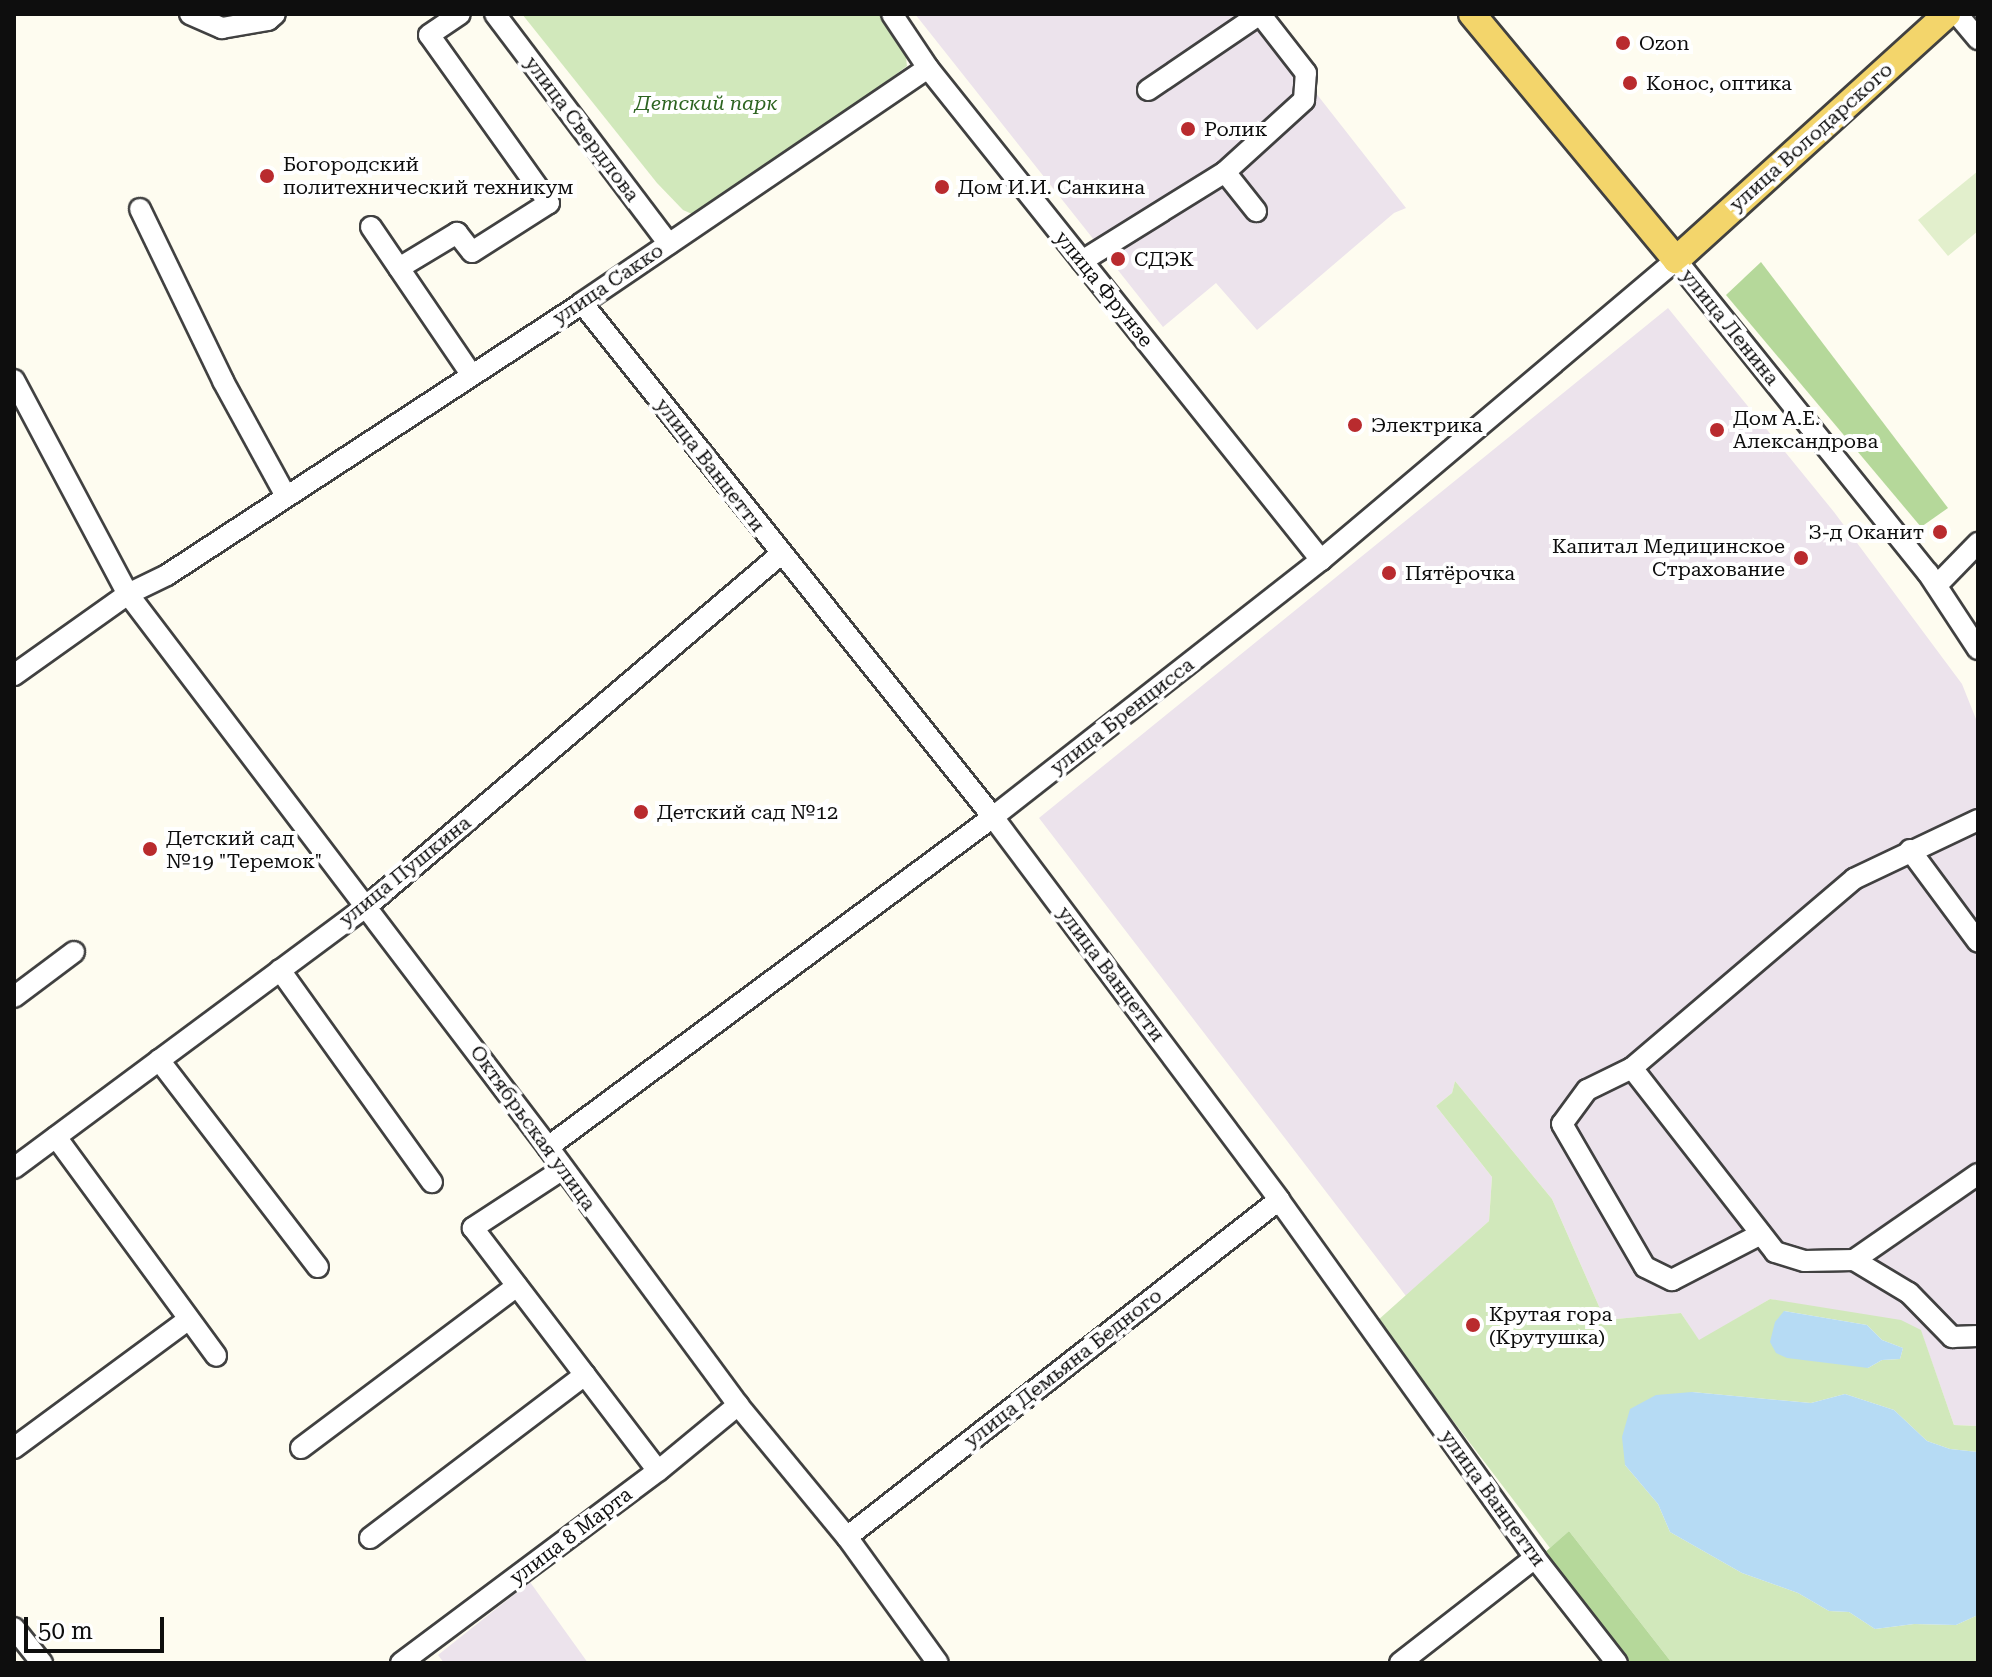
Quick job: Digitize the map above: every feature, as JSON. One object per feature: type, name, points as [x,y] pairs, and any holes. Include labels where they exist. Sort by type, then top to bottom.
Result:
[{"type":"main road","name":"улица Ленина","points":[[1472,14],[1676,260]]},
{"type":"main road","name":"улица Володарского","points":[[1676,260],[1947,14]]},
{"type":"street","points":[[190,14],[222,28],[268,20],[275,14]]},
{"type":"street","points":[[399,268],[457,233],[472,252],[549,203],[429,35],[460,14]]},
{"type":"street","name":"улица Свердлова","points":[[495,14],[669,244]]},
{"type":"street","name":"улица Фрунзе","points":[[892,14],[928,68],[1321,560]]},
{"type":"street","points":[[1082,261],[1225,172],[1304,100],[1306,73],[1260,14],[1148,90]]},
{"type":"street","points":[[1957,14],[1978,39]]},
{"type":"street","name":"улица Сакко","points":[[14,675],[128,594],[167,575],[582,303],[928,68]]},
{"type":"street","points":[[1225,172],[1256,211]]},
{"type":"street","points":[[140,209],[223,381],[286,496]]},
{"type":"street","points":[[371,227],[471,374]]},
{"type":"street","name":"улица Бренцисса","points":[[548,1147],[993,817],[1321,560],[1676,260]]},
{"type":"street","name":"улица Ленина","points":[[1676,260],[1937,585],[1978,649]]},
{"type":"street","name":"улица Ванцетти","points":[[582,303],[993,817],[1279,1200],[1535,1558],[1617,1663]]},
{"type":"street","name":"Октябрьская улица","points":[[14,380],[128,594],[367,906],[738,1405],[847,1537],[938,1663]]},
{"type":"street","points":[[1937,585],[1978,543]]},
{"type":"street","name":"улица Пушкина","points":[[14,1168],[367,906],[781,554]]},
{"type":"street","points":[[1761,1234],[1672,1280],[1645,1267],[1562,1124],[1587,1090],[1632,1068],[1854,879],[1978,820]]},
{"type":"street","points":[[1910,850],[1978,942]]},
{"type":"street","points":[[14,997],[74,952]]},
{"type":"street","points":[[280,970],[432,1182]]},
{"type":"street","points":[[159,1060],[318,1267]]},
{"type":"street","points":[[1632,1068],[1775,1252],[1805,1261],[1854,1260],[1909,1293],[1952,1337],[1978,1336]]},
{"type":"street","points":[[56,1137],[216,1356]]},
{"type":"street","points":[[563,1169],[473,1228],[658,1471]]},
{"type":"street","points":[[1854,1260],[1978,1174]]},
{"type":"street","name":"улица Демьяна Бедного","points":[[847,1537],[1279,1200]]},
{"type":"street","points":[[301,1448],[517,1286]]},
{"type":"street","points":[[14,1448],[189,1319]]},
{"type":"street","points":[[370,1538],[585,1375]]},
{"type":"street","name":"улица 8 Марта","points":[[401,1663],[426,1656],[738,1405]]},
{"type":"street","points":[[1400,1663],[1535,1558]]},
{"type":"street","points":[[14,1628],[42,1663]]},
{"type":"shaded area","points":[[915,14],[1254,14],[1406,208],[1394,213],[1257,330],[1216,283],[1163,327]]},
{"type":"shaded area","points":[[1668,308],[1834,512],[1962,684],[1978,724],[1978,1426],[1954,1425],[1921,1331],[1770,1299],[1699,1341],[1681,1313],[1605,1320],[1552,1199],[1455,1081],[1452,1093],[1436,1106],[1492,1177],[1489,1221],[1406,1296],[1039,818]]},
{"type":"shaded area","points":[[530,1582],[588,1663],[444,1663],[438,1655]]},
{"type":"green space","name":"Детский парк","points":[[522,14],[882,14],[905,49],[907,66],[792,152],[692,214],[683,210],[657,183]]},
{"type":"green space","points":[[1978,171],[1978,231],[1948,256],[1918,220]]},
{"type":"green space","points":[[1761,262],[1948,508],[1921,527],[1726,295]]},
{"type":"green space","points":[[1455,1081],[1552,1199],[1605,1320],[1681,1313],[1699,1340],[1770,1299],[1901,1320],[1921,1330],[1954,1425],[1978,1426],[1978,1452],[1950,1449],[1927,1441],[1894,1410],[1845,1394],[1811,1403],[1692,1392],[1625,1465],[1658,1504],[1670,1532],[1742,1573],[1798,1593],[1829,1611],[1849,1612],[1875,1629],[1914,1624],[1956,1625],[1978,1615],[1978,1663],[1672,1663],[1569,1531],[1550,1548],[1377,1321],[1489,1221],[1492,1177],[1436,1106],[1452,1093]],"holes":[[[1784,1311],[1867,1325],[1882,1340],[1903,1348],[1900,1359],[1882,1360],[1868,1368]]]},
{"type":"green space","points":[[1569,1531],[1672,1663],[1627,1663],[1543,1554]]},
{"type":"water","points":[[1784,1311],[1867,1325],[1882,1340],[1903,1348],[1900,1359],[1882,1360],[1868,1368],[1787,1358],[1776,1353],[1770,1342],[1775,1322]]},
{"type":"water","points":[[1692,1392],[1811,1403],[1845,1394],[1894,1410],[1927,1441],[1950,1449],[1978,1452],[1978,1615],[1956,1625],[1914,1624],[1875,1629],[1849,1612],[1829,1611],[1798,1593],[1742,1573],[1670,1532],[1658,1504],[1625,1465],[1622,1437],[1630,1409],[1656,1395]]},
{"type":"place","name":"Ozon","points":[[1623,43]]},
{"type":"place","name":"Конос, оптика","points":[[1630,83]]},
{"type":"place","name":"Ролик","points":[[1188,129]]},
{"type":"place","name":"Богородский политехнический техникум","points":[[267,176]]},
{"type":"place","name":"Дом И.И. Санкина","points":[[942,187]]},
{"type":"place","name":"СДЭК","points":[[1118,259]]},
{"type":"place","name":"Электрика","points":[[1355,425]]},
{"type":"place","name":"Дом А.Е. Александрова","points":[[1717,430]]},
{"type":"place","name":"З-д Оканит","points":[[1940,532]]},
{"type":"place","name":"Капитал Медицинское Страхование","points":[[1801,558]]},
{"type":"place","name":"Пятёрочка","points":[[1389,573]]},
{"type":"place","name":"Детский сад №12","points":[[641,812]]},
{"type":"place","name":"Детский сад №19 \"Теремок\"","points":[[150,849]]},
{"type":"place","name":"Крутая гора (Крутушка)","points":[[1473,1325]]}]
